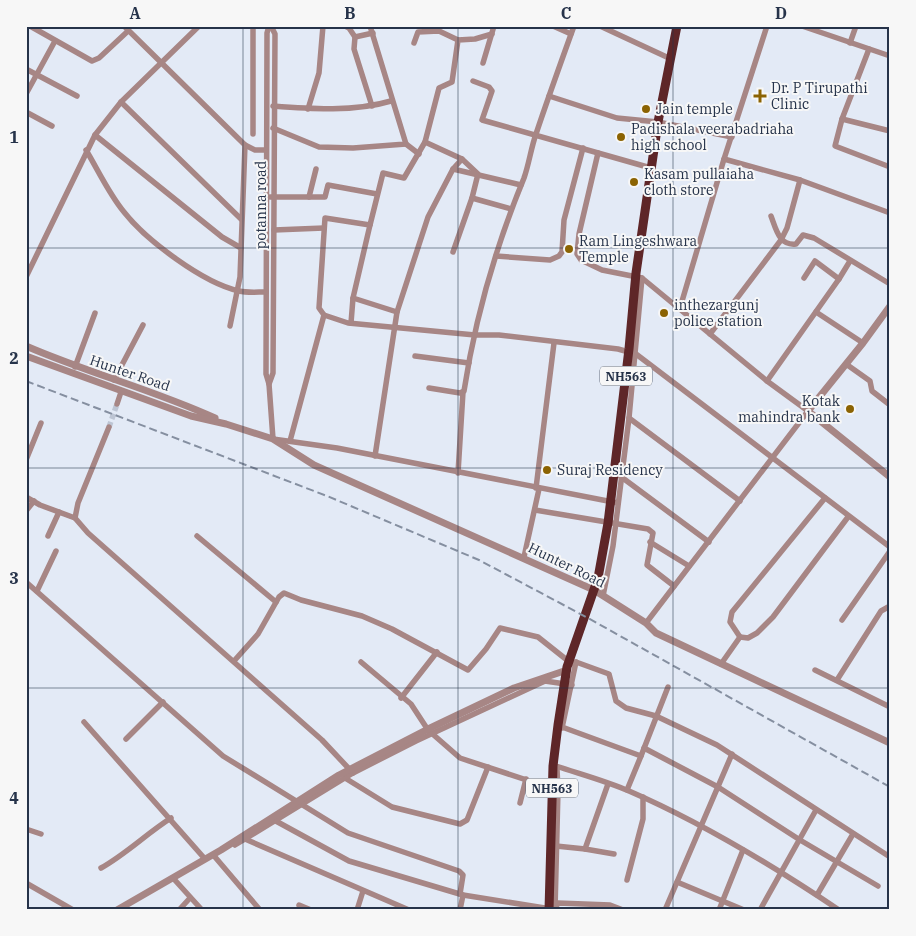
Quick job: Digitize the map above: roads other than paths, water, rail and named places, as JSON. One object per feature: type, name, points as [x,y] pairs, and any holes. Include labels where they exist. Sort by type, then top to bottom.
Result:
[{"type":"highway","name":"NH563","points":[[549,910],[553,766],[567,670],[598,578],[608,523],[630,349],[636,273],[650,171],[677,26]]},
{"type":"street","points":[[30,26],[42,29],[56,41],[92,61],[99,58],[126,28],[245,145],[261,150]]},
{"type":"street","points":[[26,278],[86,150],[95,135],[121,102],[199,26]]},
{"type":"street","points":[[253,26],[253,134]]},
{"type":"street","name":"potanna road","points":[[269,384],[273,373],[273,106],[275,34],[270,26]]},
{"type":"street","name":"potanna road","points":[[270,26],[267,34],[261,150],[265,196],[261,292],[266,374],[269,384],[270,438]]},
{"type":"street","points":[[308,108],[319,73],[323,26]]},
{"type":"street","points":[[345,26],[349,28],[354,37],[354,49],[372,106]]},
{"type":"street","points":[[370,26],[391,101],[406,144],[419,154]]},
{"type":"street","points":[[483,64],[494,26]]},
{"type":"street","points":[[553,26],[571,34]]},
{"type":"street","points":[[458,473],[463,392],[475,335],[496,256],[511,209],[574,26]]},
{"type":"street","points":[[600,26],[671,59]]},
{"type":"street","points":[[680,308],[724,159],[767,26]]},
{"type":"street","points":[[802,26],[890,56]]},
{"type":"street","points":[[850,43],[856,26]]},
{"type":"street","points":[[414,43],[418,32],[439,31],[458,40],[475,39],[492,34]]},
{"type":"street","points":[[354,37],[373,33]]},
{"type":"street","points":[[351,323],[353,298],[383,173],[404,178],[419,154],[425,142],[439,88],[452,82],[458,40]]},
{"type":"street","points":[[26,94],[56,41]]},
{"type":"street","points":[[870,49],[842,119],[835,146],[890,168]]},
{"type":"street","points":[[26,69],[77,96]]},
{"type":"street","points":[[472,82],[489,86],[492,91],[482,120],[582,148],[650,171]]},
{"type":"street","points":[[549,96],[617,118],[658,122],[732,137]]},
{"type":"street","points":[[273,106],[308,108],[372,106],[391,101]]},
{"type":"street","points":[[121,102],[241,219]]},
{"type":"street","points":[[26,112],[52,126]]},
{"type":"street","points":[[842,119],[890,131]]},
{"type":"street","points":[[273,128],[319,147],[353,148],[406,144]]},
{"type":"street","points":[[95,135],[222,237],[241,248]]},
{"type":"street","points":[[425,142],[462,159],[478,174]]},
{"type":"street","points":[[230,326],[238,291],[245,145]]},
{"type":"street","points":[[496,256],[550,260],[559,256],[562,252],[564,220],[582,148]]},
{"type":"street","points":[[86,150],[122,210],[134,225],[175,258],[206,277],[238,291],[261,292]]},
{"type":"street","points":[[598,153],[577,254],[586,265],[642,278],[767,381],[808,411],[890,477]]},
{"type":"street","points":[[375,456],[393,326],[397,312],[428,217],[453,169],[462,159]]},
{"type":"street","points":[[724,159],[800,180],[890,214]]},
{"type":"street","points":[[309,197],[316,169]]},
{"type":"street","points":[[453,169],[520,185]]},
{"type":"street","points":[[453,252],[472,198],[478,174]]},
{"type":"street","points":[[710,334],[781,240],[787,228],[800,180]]},
{"type":"street","points":[[265,196],[325,197],[328,185],[377,194]]},
{"type":"street","points":[[472,198],[511,209]]},
{"type":"street","points":[[771,216],[781,240],[790,245],[796,244],[801,237],[806,235],[890,284]]},
{"type":"street","points":[[370,225],[325,218],[319,308],[324,315],[351,323],[475,335],[499,335],[554,343],[618,349],[636,354],[772,459],[826,498],[848,517],[890,547]]},
{"type":"street","points":[[274,230],[324,228]]},
{"type":"street","points":[[804,278],[816,260],[839,279]]},
{"type":"street","points":[[767,381],[850,261]]},
{"type":"street","points":[[603,596],[629,418],[642,278]]},
{"type":"street","points":[[353,298],[397,312]]},
{"type":"street","points":[[646,623],[808,411],[863,344],[890,306]]},
{"type":"street","points":[[816,312],[863,344]]},
{"type":"street","points":[[75,367],[95,313]]},
{"type":"street","points":[[290,441],[324,315]]},
{"type":"street","points":[[114,380],[143,325]]},
{"type":"street","points":[[524,557],[535,510],[554,343]]},
{"type":"street","name":"Hunter Road","points":[[26,346],[75,367],[195,409],[226,424]]},
{"type":"street","name":"Hunter Road","points":[[26,356],[191,416],[226,424],[270,438],[314,465],[524,557],[549,572],[603,596],[646,623],[656,634],[890,744]]},
{"type":"street","points":[[415,356],[469,363]]},
{"type":"street","points":[[846,364],[870,381],[872,390],[890,405]]},
{"type":"street","points":[[429,388],[463,392]]},
{"type":"street","points":[[117,404],[121,392]]},
{"type":"street","points":[[629,418],[740,502]]},
{"type":"street","points":[[26,460],[41,423]]},
{"type":"street","points":[[75,518],[78,503],[109,427]]},
{"type":"street","points":[[270,438],[375,456],[618,503]]},
{"type":"street","points":[[620,476],[709,542]]},
{"type":"street","points":[[26,497],[75,518],[88,532],[322,740],[353,773]]},
{"type":"street","points":[[826,498],[732,612],[730,622],[740,637],[748,638],[757,633],[773,617],[848,517]]},
{"type":"street","points":[[26,511],[34,501]]},
{"type":"street","points":[[535,510],[648,529],[653,534],[647,565],[674,586]]},
{"type":"street","points":[[48,536],[59,512]]},
{"type":"street","points":[[197,536],[276,602]]},
{"type":"street","points":[[650,542],[689,566]]},
{"type":"street","points":[[842,620],[890,551]]},
{"type":"street","points":[[37,591],[56,552]]},
{"type":"street","points":[[26,582],[223,756],[348,833],[459,871],[463,875],[460,910]]},
{"type":"street","points":[[234,661],[258,634],[276,602],[284,593],[301,600],[362,616],[437,652],[463,669],[468,670],[482,655],[500,628],[538,637],[572,664],[576,662],[609,674],[616,701],[622,706],[656,716],[732,754],[890,857]]},
{"type":"street","points":[[837,680],[881,611],[890,606]]},
{"type":"street","points":[[721,664],[740,637]]},
{"type":"street","points":[[401,698],[437,652]]},
{"type":"street","points":[[361,662],[401,698],[412,704],[421,722],[460,758],[558,790]]},
{"type":"street","points":[[576,662],[556,766],[558,790],[555,910],[558,903],[610,904],[623,910]]},
{"type":"street","points":[[119,909],[197,864],[358,765],[514,688],[567,670]]},
{"type":"street","points":[[815,670],[890,706]]},
{"type":"street","points":[[188,869],[196,869],[353,773],[433,734],[545,681],[572,684]]},
{"type":"street","points":[[627,790],[668,687]]},
{"type":"street","points":[[126,739],[163,702]]},
{"type":"street","points":[[84,722],[171,818],[205,859]]},
{"type":"street","points":[[562,727],[641,756]]},
{"type":"street","points":[[644,748],[718,787],[800,840],[878,886]]},
{"type":"street","points":[[665,910],[732,754]]},
{"type":"street","points":[[556,766],[627,790],[701,825],[782,872],[840,910]]},
{"type":"street","points":[[345,778],[392,807],[460,824],[467,820],[488,767]]},
{"type":"street","points":[[520,803],[526,779]]},
{"type":"street","points":[[585,849],[608,784]]},
{"type":"street","points":[[627,880],[643,819],[643,797]]},
{"type":"street","points":[[760,910],[816,810]]},
{"type":"street","points":[[101,868],[115,860],[146,834],[171,818]]},
{"type":"street","points":[[274,820],[349,861],[461,894],[553,910]]},
{"type":"street","points":[[26,829],[41,834]]},
{"type":"street","points":[[818,895],[853,834]]},
{"type":"street","points":[[245,839],[409,910]]},
{"type":"street","points":[[556,846],[614,854]]},
{"type":"street","points":[[719,910],[743,850]]},
{"type":"street","points":[[215,857],[260,910]]},
{"type":"street","points":[[173,878],[202,910]]},
{"type":"street","points":[[677,882],[744,910]]},
{"type":"street","points":[[26,883],[70,908]]},
{"type":"street","points":[[357,910],[363,891]]},
{"type":"street","points":[[179,910],[190,898]]},
{"type":"street","points":[[300,905],[311,910]]},
{"type":"tunnel","points":[[109,427],[117,404]]},
{"type":"railway","points":[[26,381],[327,496],[479,560],[588,618],[890,787]]},
{"type":"place","name":"Dr. P Tirupathi Clinic","points":[[760,96]]},
{"type":"place","name":"Jain temple","points":[[646,109]]},
{"type":"place","name":"Padishala veerabadriaha high school","points":[[621,137]]},
{"type":"place","name":"Kasam pullaiaha cloth store","points":[[634,182]]},
{"type":"place","name":"Ram Lingeshwara Temple","points":[[569,249]]},
{"type":"place","name":"inthezargunj police station","points":[[664,313]]},
{"type":"place","name":"Kotak mahindra bank","points":[[850,409]]},
{"type":"place","name":"Suraj Residency","points":[[547,470]]}]
